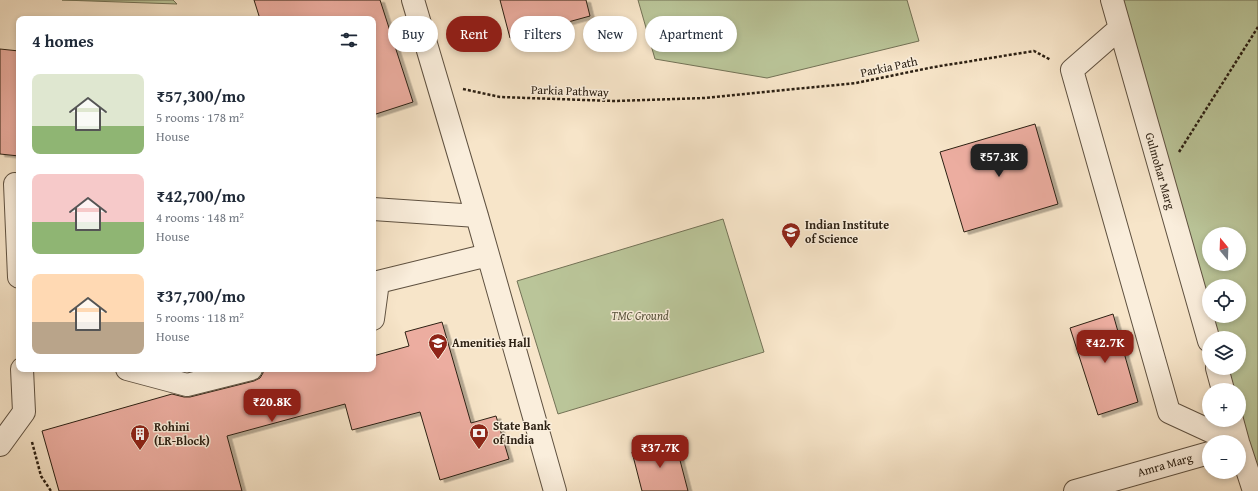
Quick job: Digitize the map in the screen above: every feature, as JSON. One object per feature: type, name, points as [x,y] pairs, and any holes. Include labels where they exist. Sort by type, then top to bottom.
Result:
[{"type":"lane","points":[[413,0],[477,216],[555,491]]},
{"type":"lane","name":"Gulmohar Marg","points":[[1112,0],[1206,331]]},
{"type":"lane","points":[[1120,28],[1072,70],[1169,412],[1219,435]]},
{"type":"lane","points":[[11,183],[16,242]]},
{"type":"lane","points":[[376,209],[477,216]]},
{"type":"lane","points":[[376,297],[378,282],[488,255]]},
{"type":"lane","points":[[0,445],[24,412],[22,372]]},
{"type":"lane","points":[[138,372],[187,385],[238,372]]},
{"type":"lane","name":"Amra Marg","points":[[1076,491],[1202,455]]},
{"type":"lane","points":[[1246,465],[1254,491]]},
{"type":"path","points":[[1162,178],[1258,27]]},
{"type":"path","name":"Parkia Path","points":[[704,98],[856,83],[934,67],[1034,51],[1072,70]]},
{"type":"path","name":"Parkia Pathway","points":[[437,83],[500,97],[614,101],[704,98]]},
{"type":"path","points":[[24,412],[41,476],[51,491]]},
{"type":"green space","points":[[62,0],[173,0],[177,4]]},
{"type":"green space","points":[[638,0],[907,0],[919,41],[767,78],[655,59],[653,52],[737,52],[737,16],[645,16],[645,24]]},
{"type":"green space","points":[[1114,0],[1258,0],[1258,491],[1246,446],[1246,435],[1243,435],[1241,427],[1246,427],[1246,383],[1221,383],[1219,375],[1246,375],[1246,331],[1207,331],[1205,323],[1246,323],[1246,279],[1202,279],[1202,313]]},
{"type":"green space","name":"TMC Ground","points":[[723,219],[764,352],[558,414],[517,281]]},
{"type":"building","points":[[254,0],[380,0],[388,25],[388,52],[397,52],[413,102],[376,114],[376,16],[259,16]]},
{"type":"building","points":[[500,0],[586,0],[590,16],[583,16],[583,18],[575,20],[575,16],[510,16],[510,38]]},
{"type":"building","points":[[0,49],[16,51],[16,156],[0,154]]},
{"type":"building","points":[[1035,124],[1058,204],[964,232],[940,152]]},
{"type":"building","points":[[1113,314],[1138,402],[1098,415],[1070,328]]},
{"type":"building","points":[[442,322],[471,423],[496,416],[509,459],[440,480],[420,412],[352,430],[345,404],[227,436],[242,491],[59,491],[42,431],[172,394],[190,397],[254,381],[260,378],[263,372],[376,372],[376,355],[409,346],[405,332]]},
{"type":"building","points":[[675,441],[688,491],[642,491],[632,452]]},
{"type":"place","name":"Indian Institute of Science","points":[[791,249]]},
{"type":"place","name":"Amenities Hall","points":[[438,360]]},
{"type":"place","name":"State Bank of India","points":[[479,450]]},
{"type":"place","name":"Rohini (LR-Block)","points":[[140,451]]}]
